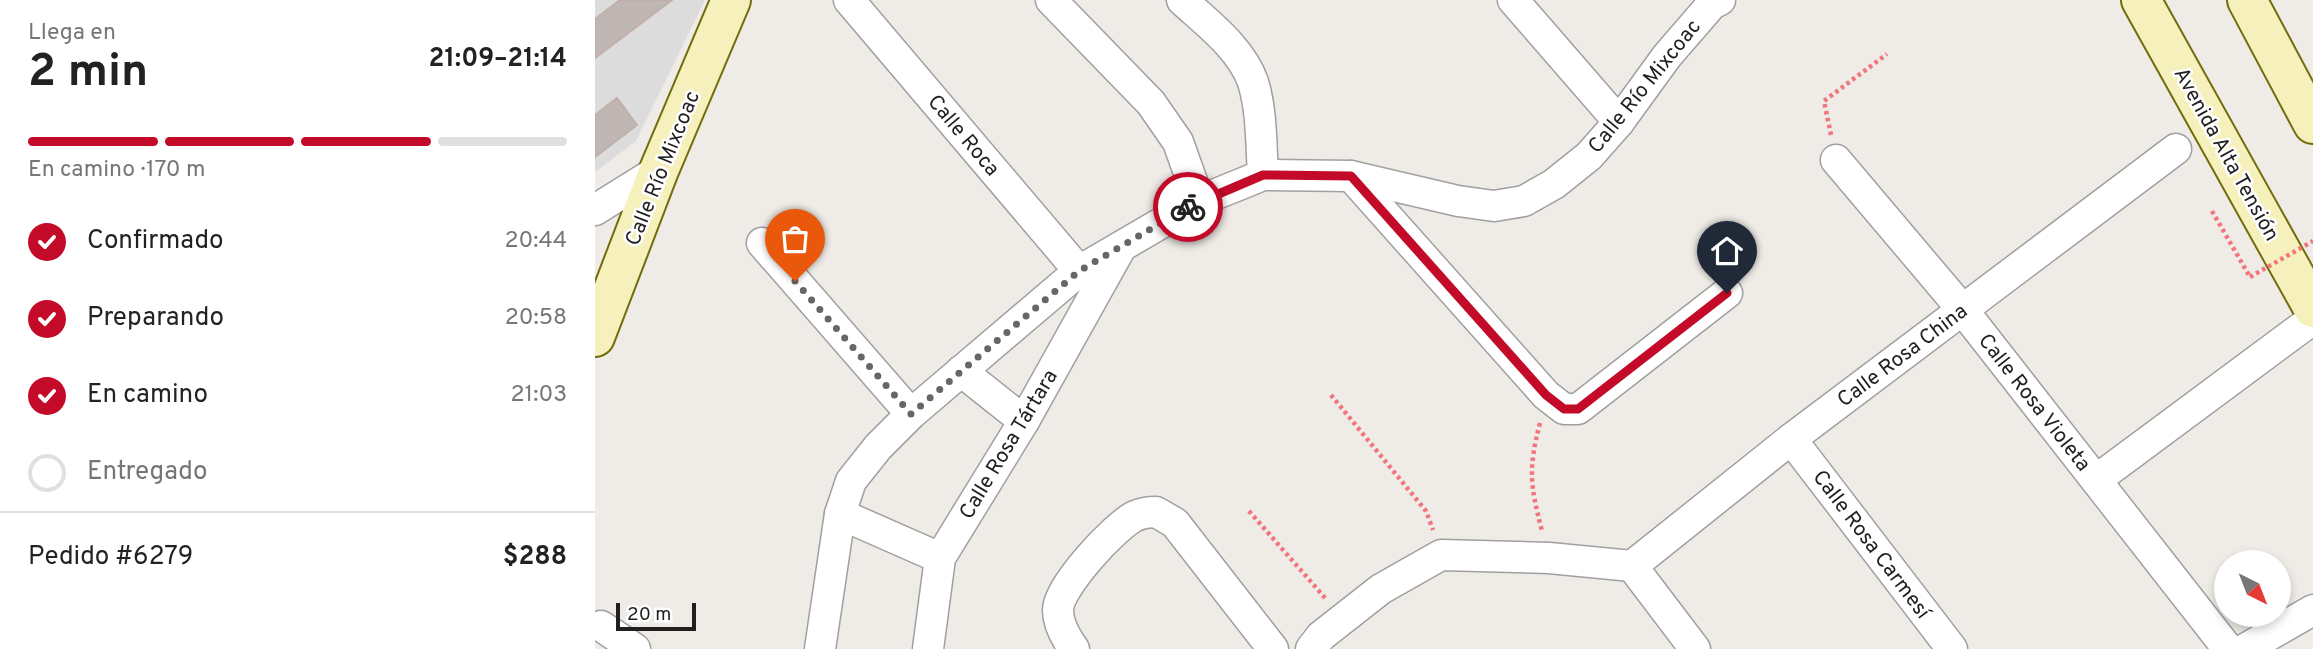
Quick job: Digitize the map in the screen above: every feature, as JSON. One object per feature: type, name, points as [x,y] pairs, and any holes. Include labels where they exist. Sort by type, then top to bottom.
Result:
[{"type":"main road","name":"Calle Río Mixcoac","points":[[595,337],[659,170],[731,0]]},
{"type":"main road","name":"Avenida Alta Tensión","points":[[2141,0],[2313,308]]},
{"type":"main road","points":[[2247,0],[2313,124]]},
{"type":"street","name":"Calle Roca","points":[[849,0],[1079,271]]},
{"type":"street","points":[[1051,0],[1151,103],[1178,142],[1199,201]]},
{"type":"street","points":[[1182,0],[1220,35],[1239,58],[1252,81],[1258,109],[1263,175]]},
{"type":"street","points":[[1513,0],[1619,122]]},
{"type":"street","name":"Calle Río Mixcoac","points":[[820,649],[840,513],[851,481],[878,447],[911,414],[1079,271],[1199,201],[1263,175],[1351,176],[1458,201],[1494,206],[1524,201],[1554,184],[1580,163],[1619,122],[1667,56],[1714,1]]},
{"type":"street","name":"Calle Rosa China","points":[[1632,566],[1791,439],[2176,149]]},
{"type":"street","name":"Calle Rosa Violeta","points":[[1836,160],[1962,309],[2228,649]]},
{"type":"street","points":[[595,210],[659,170]]},
{"type":"street","points":[[1351,176],[1546,395],[1564,409],[1578,409],[1727,293]]},
{"type":"street","points":[[762,243],[911,414]]},
{"type":"street","name":"Calle Rosa Tártara","points":[[928,649],[940,558],[1024,421],[1119,249]]},
{"type":"street","points":[[2096,480],[2313,319]]},
{"type":"street","points":[[961,371],[1024,421]]},
{"type":"street","name":"Calle Rosa Carmesí","points":[[1791,439],[1952,649]]},
{"type":"street","points":[[1070,643],[1058,611],[1064,590],[1121,526],[1146,512],[1156,512],[1175,523],[1273,649]]},
{"type":"street","points":[[840,513],[940,558]]},
{"type":"street","points":[[1311,649],[1321,636],[1381,589],[1441,555],[1549,558],[1632,566],[1695,649]]},
{"type":"street","points":[[2245,649],[2313,610]]},
{"type":"street","points":[[601,626],[635,649]]},
{"type":"path","points":[[1836,160],[1824,101],[1887,54]]},
{"type":"path","points":[[2212,211],[2250,277],[2313,241]]},
{"type":"path","points":[[1331,395],[1426,510],[1441,555]]},
{"type":"path","points":[[1546,395],[1531,460],[1533,495],[1549,558]]},
{"type":"path","points":[[1249,511],[1343,618]]},
{"type":"shaded area","points":[[595,0],[705,0],[636,141],[595,172]]},
{"type":"building","points":[[620,0],[672,0],[595,58],[595,19]]},
{"type":"building","points":[[617,98],[637,125],[595,157],[595,115]]},
{"type":"way so far","points":[[795,281],[911,414],[1079,271],[1188,207]]},
{"type":"route","points":[[1188,207],[1263,175],[1351,176],[1546,395],[1564,409],[1578,409],[1727,293]]}]
